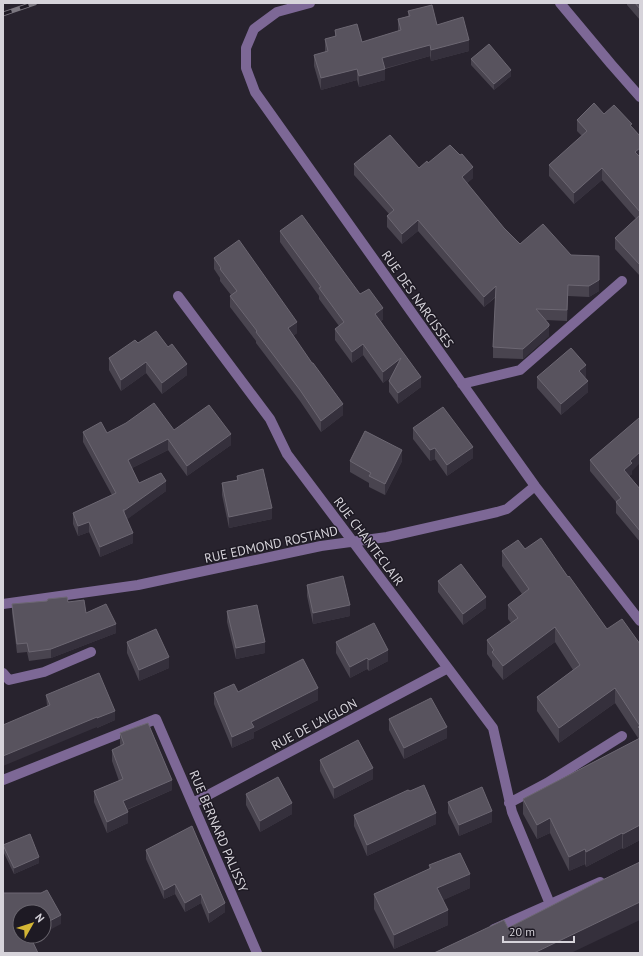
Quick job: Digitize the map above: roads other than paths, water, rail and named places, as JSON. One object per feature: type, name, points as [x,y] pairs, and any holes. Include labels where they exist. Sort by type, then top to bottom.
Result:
[{"type":"street","name":"RUE DES NARCISSES","points":[[310,3],[277,12],[254,28],[246,48],[246,68],[255,92],[535,486],[640,622]]},
{"type":"street","points":[[560,3],[640,97]]},
{"type":"street","points":[[462,384],[520,370],[622,281]]},
{"type":"street","name":"RUE CHANTECLAIR","points":[[178,296],[270,419],[287,454],[493,728],[511,807],[550,904]]},
{"type":"street","name":"RUE EDMOND ROSTAND","points":[[3,604],[138,585],[321,546],[387,537],[507,509],[535,486]]},
{"type":"street","points":[[3,673],[9,680],[44,672],[91,652]]},
{"type":"street","name":"RUE DE L'AIGLON","points":[[193,803],[448,668]]},
{"type":"street","name":"RUE BERNARD PALISSY","points":[[3,780],[156,719],[258,953]]},
{"type":"street","points":[[511,807],[622,736]]},
{"type":"street","points":[[484,933],[605,879]]},
{"type":"railway","points":[[3,14],[35,3]]}]
